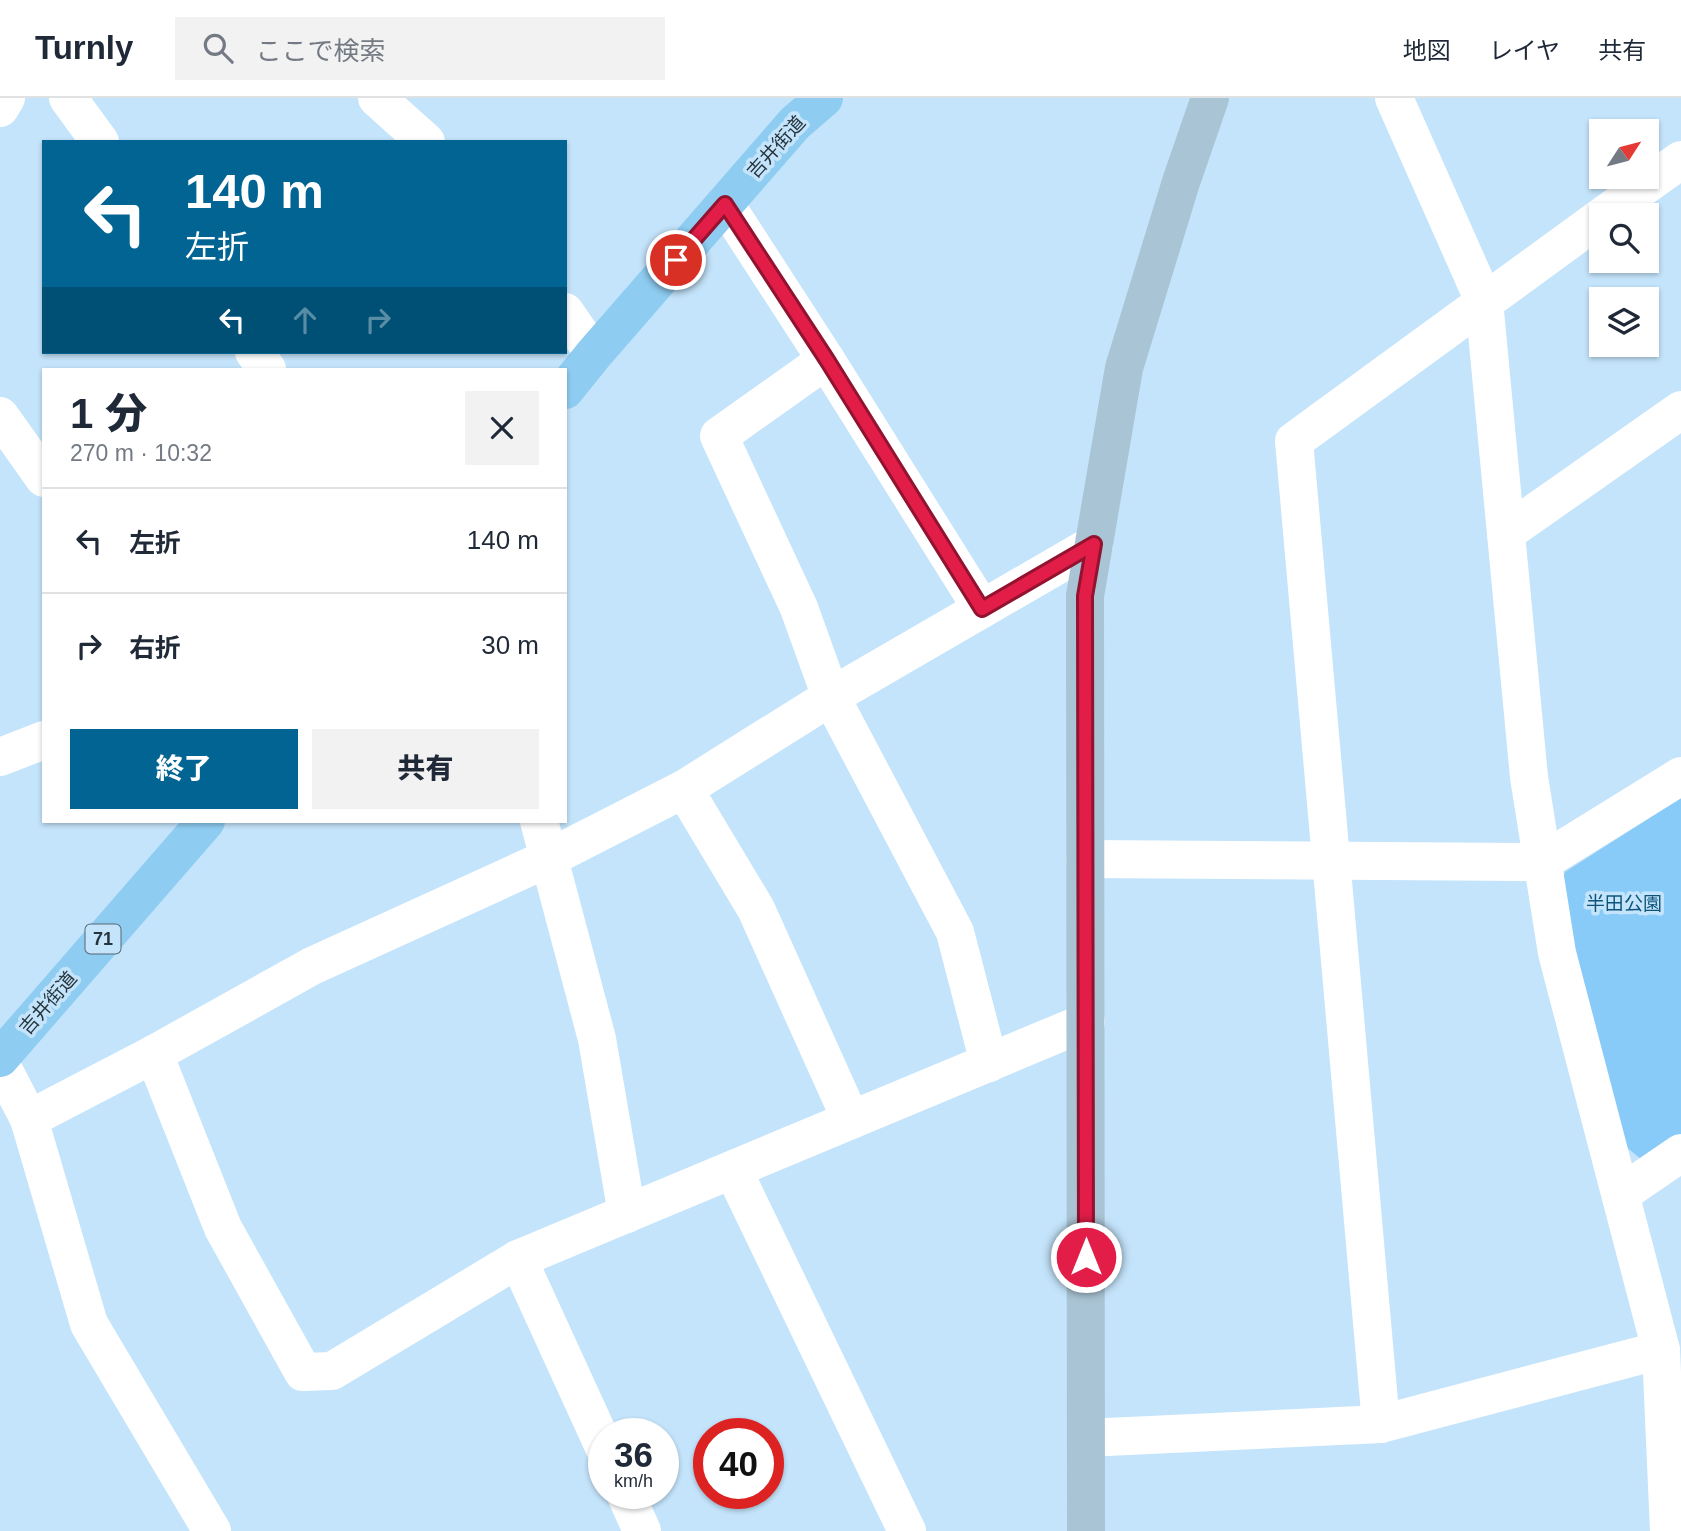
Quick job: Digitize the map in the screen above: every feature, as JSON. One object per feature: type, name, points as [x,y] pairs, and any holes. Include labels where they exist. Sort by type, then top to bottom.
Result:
[{"type":"main road","name":"吉井街道","points":[[567,388],[795,123],[824,98]]},
{"type":"main road","name":"吉井街道","points":[[0,1060],[204,823]]},
{"type":"street","points":[[0,107],[6,98]]},
{"type":"street","points":[[68,98],[99,140]]},
{"type":"street","points":[[1086,1531],[1085,596],[1124,368],[1181,182],[1210,98]]},
{"type":"street","points":[[1398,100],[1485,301],[1529,778],[1557,953],[1661,1350],[1669,1531]]},
{"type":"street","points":[[394,103],[424,140]]},
{"type":"street","points":[[1621,203],[1681,160]]},
{"type":"street","points":[[725,204],[827,360],[982,609]]},
{"type":"street","points":[[1381,1424],[1294,441],[1589,226]]},
{"type":"street","points":[[567,315],[594,354]]},
{"type":"street","points":[[256,354],[266,368]]},
{"type":"street","points":[[827,360],[719,436],[799,608],[831,697],[955,932],[989,1063]]},
{"type":"street","points":[[1506,533],[1681,410]]},
{"type":"street","points":[[0,416],[42,475]]},
{"type":"street","points":[[29,1119],[154,1054],[312,966],[549,858],[684,789],[831,697],[1094,544]]},
{"type":"street","points":[[0,757],[42,741]]},
{"type":"street","points":[[1085,859],[1542,862],[1681,776]]},
{"type":"street","points":[[684,789],[756,909],[851,1121]]},
{"type":"street","points":[[540,823],[597,1039],[627,1214]]},
{"type":"street","points":[[154,1054],[223,1228],[303,1372],[332,1371],[518,1259],[1086,1022]]},
{"type":"street","points":[[0,1060],[29,1119],[89,1324],[212,1531]]},
{"type":"street","points":[[1621,1194],[1681,1153]]},
{"type":"street","points":[[733,1170],[907,1531]]},
{"type":"street","points":[[518,1259],[591,1418]]},
{"type":"street","points":[[1086,1438],[1381,1424],[1661,1350]]},
{"type":"green space","name":"半田公園","points":[[1681,798],[1681,1135],[1643,1161],[1624,1145],[1560,888],[1565,872]]},
{"type":"route","points":[[676,260],[725,204],[827,360],[982,609],[1094,544],[1085,596],[1086,1257]]}]
